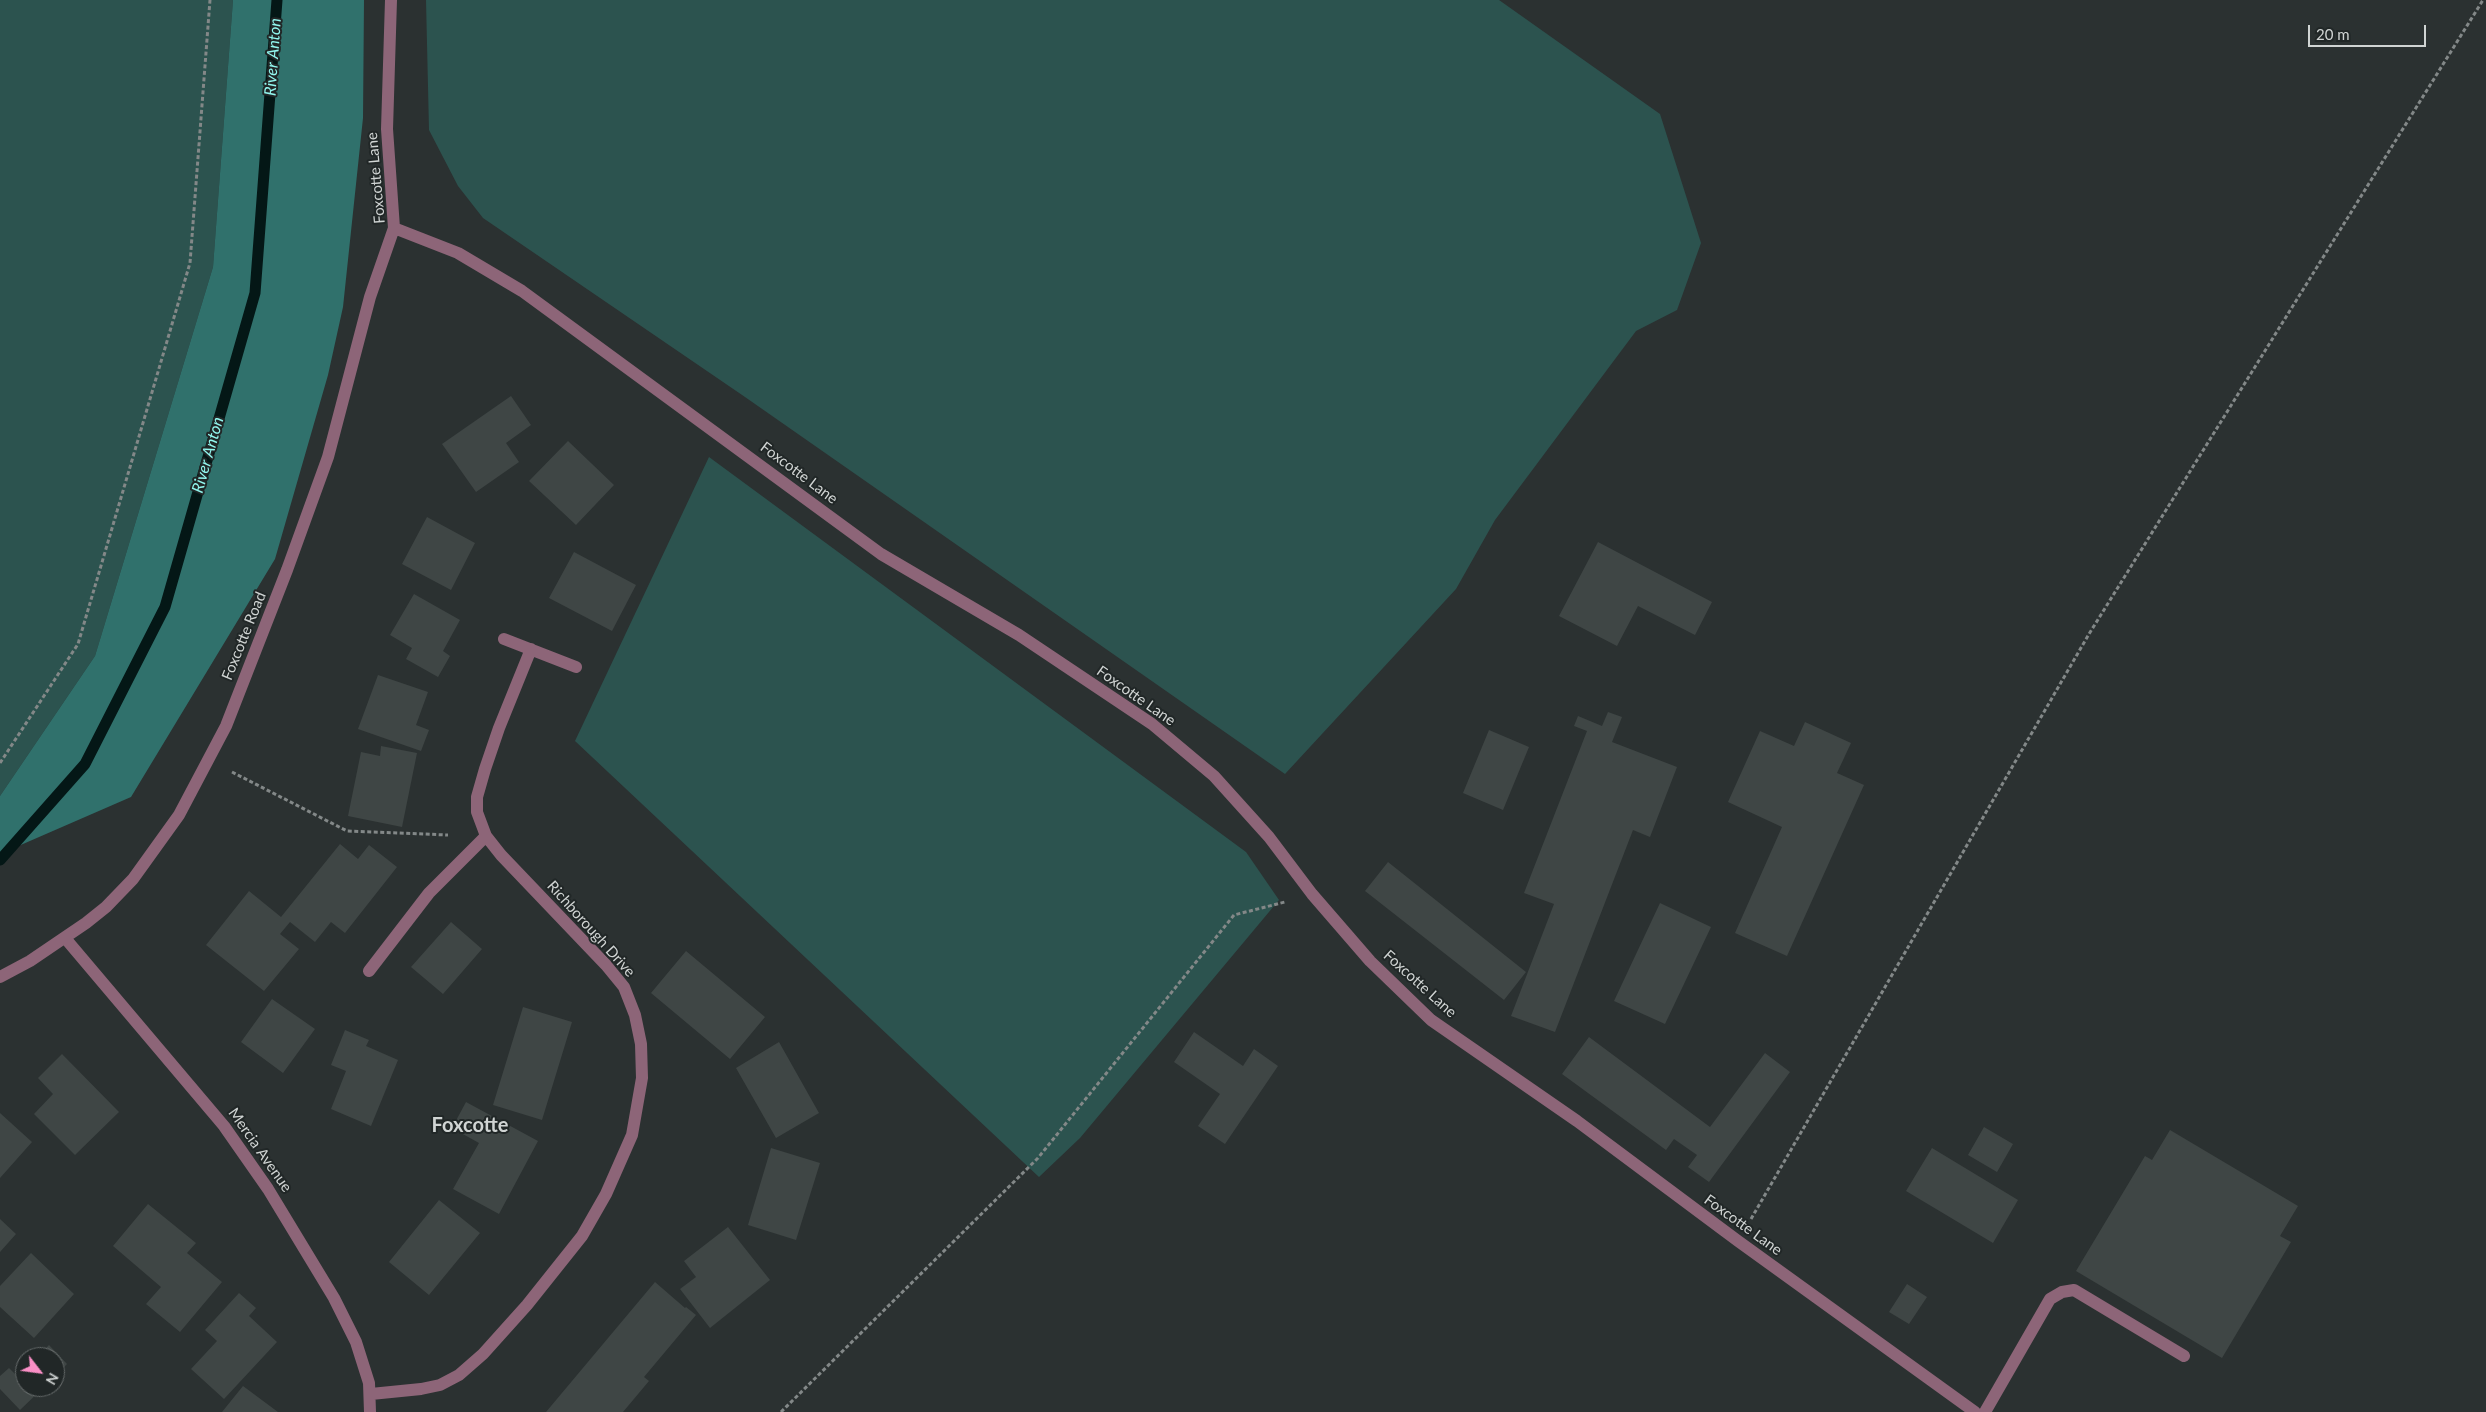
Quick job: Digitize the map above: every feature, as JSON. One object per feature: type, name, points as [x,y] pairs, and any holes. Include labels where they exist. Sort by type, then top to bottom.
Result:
[{"type":"street","name":"Foxcotte Lane","points":[[391,0],[387,129],[394,228],[458,253],[522,291],[881,554],[1019,635],[1152,724],[1214,776],[1269,837],[1312,894],[1370,961],[1431,1020],[1577,1120],[1738,1242],[1975,1412]]},
{"type":"street","name":"Foxcotte Road","points":[[0,977],[65,938],[106,907],[134,879],[179,815],[209,760],[226,726],[261,637],[325,465],[370,297],[394,228]]},
{"type":"street","points":[[504,639],[576,666]]},
{"type":"street","name":"Richborough Drive","points":[[371,1394],[440,1385],[459,1376],[483,1354],[527,1305],[582,1236],[618,1171],[632,1135],[642,1078],[641,1044],[635,1015],[624,987],[606,965],[510,865],[486,836],[477,812],[479,788],[498,728],[531,650]]},
{"type":"street","points":[[369,971],[429,893],[486,836]]},
{"type":"street","name":"Mercia Avenue","points":[[65,938],[224,1126],[268,1189],[334,1298],[366,1370],[371,1394],[370,1412]]},
{"type":"street","points":[[1985,1412],[2050,1299],[2062,1292],[2074,1290],[2184,1356]]},
{"type":"path","points":[[0,763],[78,644],[190,263],[210,0]]},
{"type":"path","points":[[1738,1242],[2089,634],[2483,0]]},
{"type":"path","points":[[209,760],[347,832],[486,836]]},
{"type":"path","points":[[782,1412],[1038,1158],[1234,915],[1312,894]]},
{"type":"shaded area","points":[[0,0],[233,0],[213,267],[95,656],[0,796]]},
{"type":"shaded area","points":[[233,0],[364,0],[363,118],[343,307],[328,375],[275,559],[131,797],[0,854],[0,796],[95,656],[213,267]]},
{"type":"shaded area","points":[[426,0],[1499,0],[1660,114],[1701,243],[1677,310],[1636,331],[1495,520],[1456,589],[1285,774],[745,397],[483,218],[458,186],[429,130]]},
{"type":"shaded area","points":[[709,457],[1246,852],[1279,900],[1080,1138],[1039,1177],[575,741]]},
{"type":"building","points":[[511,396],[531,425],[506,443],[519,462],[476,492],[442,444]]},
{"type":"building","points":[[568,441],[614,485],[576,525],[529,481]]},
{"type":"building","points":[[427,517],[475,543],[451,590],[402,564]]},
{"type":"building","points":[[1598,542],[1712,602],[1695,635],[1638,606],[1617,646],[1559,616]]},
{"type":"building","points":[[574,552],[636,585],[612,631],[549,598]]},
{"type":"building","points":[[414,594],[460,620],[443,651],[450,656],[438,677],[406,659],[412,648],[390,635]]},
{"type":"building","points":[[378,675],[428,692],[416,725],[429,730],[421,751],[358,729]]},
{"type":"building","points":[[1608,712],[1622,717],[1612,742],[1677,767],[1650,837],[1633,830],[1555,1032],[1511,1016],[1554,904],[1524,893],[1587,731],[1574,726],[1578,716],[1602,726]]},
{"type":"building","points":[[1805,722],[1851,743],[1837,773],[1864,785],[1787,956],[1735,933],[1782,827],[1728,802],[1760,731],[1794,746]]},
{"type":"building","points":[[1489,730],[1529,747],[1503,810],[1463,793]]},
{"type":"building","points":[[381,746],[417,753],[402,827],[348,816],[361,752],[380,756]]},
{"type":"building","points":[[340,844],[358,859],[369,845],[397,867],[345,933],[331,922],[315,942],[290,922],[280,934],[299,949],[264,991],[206,945],[249,891],[281,917]]},
{"type":"building","points":[[1388,862],[1526,972],[1504,1000],[1365,891]]},
{"type":"building","points":[[1660,903],[1711,927],[1665,1024],[1614,1001]]},
{"type":"building","points":[[451,922],[482,949],[443,994],[411,967]]},
{"type":"building","points":[[686,951],[765,1017],[730,1059],[651,993]]},
{"type":"building","points":[[272,999],[315,1029],[283,1073],[241,1042]]},
{"type":"building","points":[[523,1007],[572,1022],[542,1120],[493,1105]]},
{"type":"building","points":[[345,1030],[369,1040],[366,1046],[398,1060],[371,1126],[331,1109],[346,1071],[331,1065]]},
{"type":"building","points":[[1194,1032],[1243,1066],[1254,1049],[1278,1066],[1225,1144],[1198,1126],[1220,1094],[1174,1062]]},
{"type":"building","points":[[1589,1037],[1710,1127],[1765,1053],[1790,1072],[1709,1182],[1688,1167],[1697,1155],[1674,1139],[1666,1150],[1562,1074]]},
{"type":"building","points":[[779,1042],[819,1113],[776,1138],[736,1068]]},
{"type":"building","points":[[62,1054],[119,1112],[75,1155],[34,1114],[53,1094],[38,1078]]},
{"type":"building","points":[[466,1102],[538,1141],[499,1214],[453,1189],[479,1143],[452,1128]]},
{"type":"building","points":[[0,1113],[32,1142],[0,1178]]},
{"type":"building","points":[[1984,1127],[2013,1144],[1997,1172],[1968,1155]]},
{"type":"building","points":[[2170,1130],[2298,1206],[2280,1236],[2291,1242],[2222,1358],[2076,1271],[2145,1156],[2152,1160]]},
{"type":"building","points":[[771,1148],[820,1163],[796,1240],[748,1225]]},
{"type":"building","points":[[1932,1148],[2018,1200],[1993,1243],[1906,1191]]},
{"type":"building","points":[[439,1200],[480,1233],[429,1295],[389,1262]]},
{"type":"building","points":[[148,1204],[196,1243],[187,1253],[222,1282],[180,1332],[146,1304],[161,1287],[113,1246]]},
{"type":"building","points":[[0,1219],[16,1234],[0,1252]]},
{"type":"building","points":[[728,1227],[770,1280],[710,1328],[680,1289],[696,1277],[684,1261]]},
{"type":"building","points":[[31,1253],[74,1294],[34,1338],[0,1307],[0,1286]]},
{"type":"building","points":[[655,1282],[696,1315],[644,1377],[649,1381],[623,1412],[546,1412]]},
{"type":"building","points":[[1907,1284],[1927,1297],[1909,1324],[1889,1312]]},
{"type":"building","points":[[239,1293],[256,1308],[249,1316],[277,1342],[224,1399],[191,1369],[217,1341],[205,1330]]},
{"type":"building","points":[[9,1368],[15,1374],[15,1397],[34,1397],[20,1410],[0,1389],[0,1376]]},
{"type":"building","points":[[243,1386],[278,1412],[222,1412]]},
{"type":"waterway","name":"River Anton","points":[[0,860],[85,764],[165,607],[255,293],[277,0]]},
{"type":"district","name":"Foxcotte","points":[[470,1126]]}]
